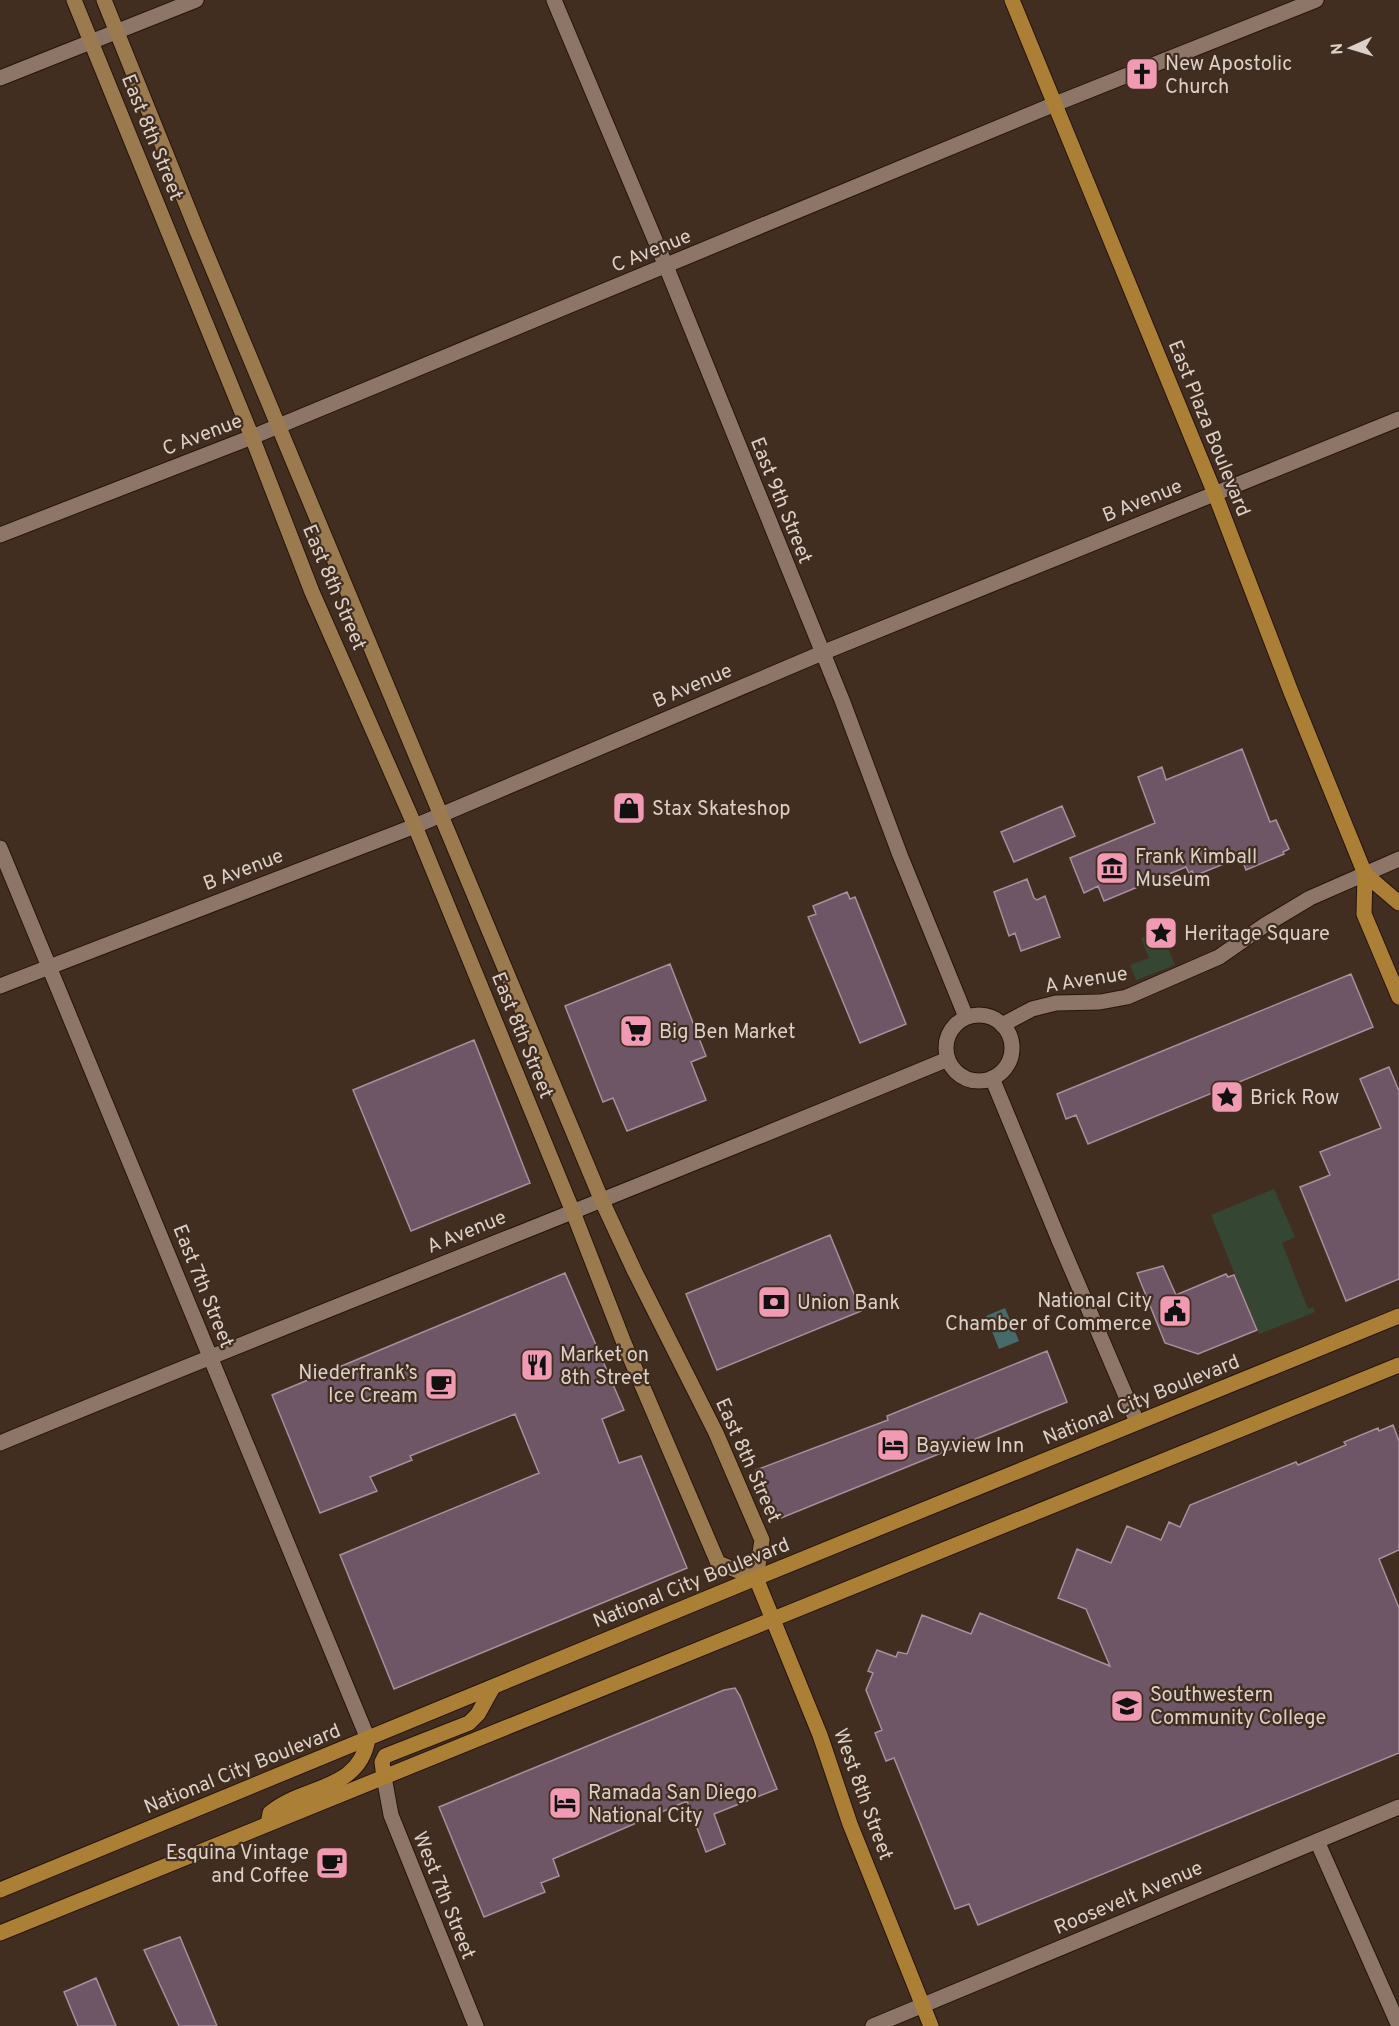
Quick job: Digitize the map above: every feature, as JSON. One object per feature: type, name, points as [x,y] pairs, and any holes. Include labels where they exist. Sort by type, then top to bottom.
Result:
[{"type":"main road","name":"East 8th Street","points":[[74,0],[252,437],[312,592],[415,826],[573,1212],[624,1343],[718,1563],[756,1578],[762,1540],[716,1433],[602,1201],[226,300],[104,0]]},
{"type":"main road","name":"East Plaza Boulevard","points":[[1012,0],[1215,494],[1291,692],[1365,874],[1364,915],[1399,997]]},
{"type":"main road","name":"East Plaza Boulevard","points":[[1365,874],[1399,903]]},
{"type":"main road","name":"National City Boulevard","points":[[0,1890],[1399,1316]]},
{"type":"main road","points":[[0,1933],[1399,1365]]},
{"type":"main road","name":"West 8th Street","points":[[756,1578],[820,1736],[850,1824],[931,2026]]},
{"type":"main road","points":[[384,1777],[382,1762],[385,1756],[469,1723],[478,1714],[493,1687]]},
{"type":"main road","points":[[268,1824],[270,1814],[278,1807],[332,1784],[351,1772],[366,1750],[368,1739]]},
{"type":"street","points":[[0,78],[196,0]]},
{"type":"street","name":"East 9th Street","points":[[555,0],[842,700],[900,855],[966,1017]]},
{"type":"street","name":"C Avenue","points":[[0,535],[252,437],[1055,104],[1316,0]]},
{"type":"street","name":"B Avenue","points":[[0,986],[415,826],[822,653],[1399,419]]},
{"type":"street","name":"East 7th Street","points":[[0,849],[368,1739]]},
{"type":"street","name":"A Avenue","points":[[1002,1025],[1032,1010],[1056,1003],[1101,1002],[1127,997],[1219,957],[1265,925],[1310,898],[1399,859]]},
{"type":"street","points":[[986,1016],[1002,1025],[1009,1033],[1012,1044],[1011,1054],[1001,1073],[982,1081],[961,1076],[953,1069],[946,1049],[951,1030],[957,1023],[966,1017],[986,1016]]},
{"type":"street","name":"A Avenue","points":[[0,1443],[948,1059]]},
{"type":"street","points":[[992,1078],[1134,1414]]},
{"type":"street","name":"West 7th Street","points":[[384,1777],[391,1815],[476,2026]]},
{"type":"street","name":"Roosevelt Avenue","points":[[873,2026],[1399,1807]]},
{"type":"street","points":[[1317,1841],[1399,2026]]},
{"type":"green space","points":[[1172,926],[1177,939],[1166,944],[1175,965],[1136,980],[1130,965],[1149,958],[1141,938]]},
{"type":"green space","points":[[1274,1189],[1295,1237],[1282,1243],[1308,1309],[1313,1307],[1315,1312],[1259,1334],[1211,1215]]},
{"type":"water","points":[[1005,1308],[1019,1341],[999,1349],[986,1316]]},
{"type":"building","points":[[1242,749],[1270,822],[1276,820],[1289,849],[1283,852],[1284,854],[1246,870],[1241,857],[1194,876],[1192,871],[1189,873],[1186,867],[1104,901],[1098,886],[1084,893],[1070,858],[1155,823],[1138,777],[1162,767],[1166,780]]},
{"type":"building","points":[[1062,806],[1075,836],[1014,862],[1001,832]]},
{"type":"building","points":[[1027,879],[1034,898],[1037,900],[1045,896],[1060,937],[1021,951],[1015,933],[1009,936],[994,892]]},
{"type":"building","points":[[847,892],[850,899],[855,897],[906,1024],[860,1043],[808,917],[816,914],[813,906]]},
{"type":"building","name":"Big Ben Market","points":[[670,964],[706,1056],[691,1062],[706,1100],[627,1131],[613,1098],[603,1102],[565,1006]]},
{"type":"building","points":[[1351,974],[1373,1027],[1088,1144],[1076,1115],[1066,1119],[1057,1094]]},
{"type":"building","points":[[474,1040],[530,1183],[411,1231],[353,1090]]},
{"type":"building","points":[[1389,1067],[1399,1091],[1399,1279],[1346,1301],[1300,1187],[1330,1175],[1320,1152],[1381,1128],[1360,1079]]},
{"type":"building","name":"Union Bank","points":[[830,1235],[861,1311],[717,1370],[686,1294]]},
{"type":"building","name":"National City Chamber of Commerce","points":[[1163,1266],[1176,1295],[1226,1274],[1228,1277],[1234,1275],[1257,1330],[1198,1354],[1165,1343],[1137,1273]]},
{"type":"building","points":[[565,1273],[624,1410],[602,1419],[619,1463],[641,1456],[687,1568],[394,1689],[340,1555],[539,1473],[515,1414],[410,1456],[412,1460],[370,1477],[377,1491],[320,1513],[272,1395]]},
{"type":"building","name":"Bayview Inn","points":[[1047,1351],[1067,1402],[776,1520],[756,1470],[888,1420],[887,1416]]},
{"type":"building","name":"Southwestern Community College","points":[[1393,1425],[1399,1441],[1399,1550],[1379,1559],[1399,1608],[1399,1753],[978,1925],[969,1904],[955,1909],[894,1758],[886,1761],[875,1733],[882,1730],[866,1690],[873,1673],[868,1671],[877,1650],[896,1657],[898,1652],[907,1654],[922,1615],[971,1634],[980,1613],[1110,1666],[1086,1609],[1058,1598],[1077,1549],[1111,1563],[1127,1526],[1161,1540],[1169,1522],[1180,1527],[1190,1505],[1296,1462],[1298,1465],[1346,1445],[1344,1442],[1378,1428],[1379,1431]]},
{"type":"building","name":"Ramada San Diego National City","points":[[735,1688],[777,1789],[714,1814],[725,1844],[706,1852],[687,1801],[553,1859],[559,1876],[541,1883],[545,1892],[484,1917],[439,1807],[724,1690]]},
{"type":"building","points":[[180,1937],[217,2026],[179,2026],[144,1950]]},
{"type":"building","points":[[96,1978],[116,2026],[78,2026],[64,1992]]},
{"type":"place","name":"New Apostolic Church","points":[[1142,74]]},
{"type":"place","name":"Stax Skateshop","points":[[629,808]]},
{"type":"place","name":"Frank Kimball Museum","points":[[1112,868]]},
{"type":"place","name":"Heritage Square","points":[[1161,933]]},
{"type":"place","name":"Big Ben Market","points":[[636,1031]]},
{"type":"place","name":"Brick Row","points":[[1227,1097]]},
{"type":"place","name":"Union Bank","points":[[774,1302]]},
{"type":"place","name":"National City Chamber of Commerce","points":[[1175,1311]]},
{"type":"place","name":"Market on 8th Street","points":[[537,1365]]},
{"type":"place","name":"Niederfrank’s Ice Cream","points":[[441,1384]]},
{"type":"place","name":"Bayview Inn","points":[[893,1445]]},
{"type":"place","name":"Southwestern Community College","points":[[1127,1706]]},
{"type":"place","name":"Ramada San Diego National City","points":[[565,1803]]},
{"type":"place","name":"Esquina Vintage and Coffee","points":[[332,1863]]}]
